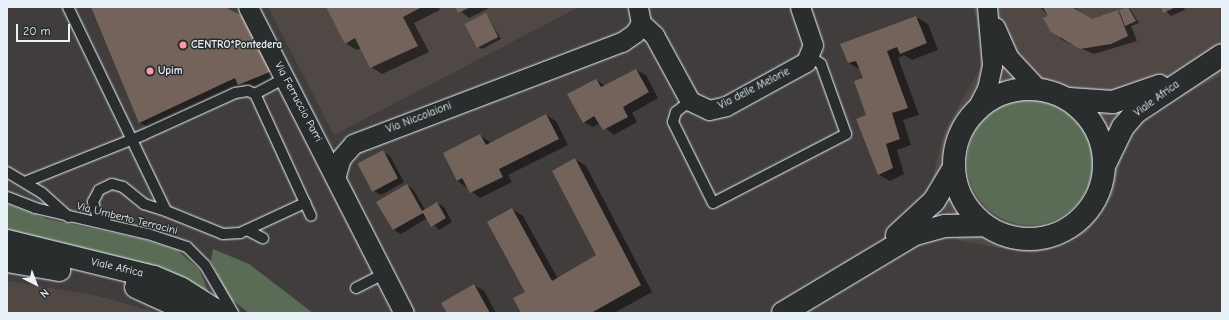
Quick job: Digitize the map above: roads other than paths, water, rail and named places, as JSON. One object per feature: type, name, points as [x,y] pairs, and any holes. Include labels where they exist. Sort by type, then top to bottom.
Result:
[{"type":"street","name":"Via Ferruccio Parri","points":[[248,7],[336,175]]},
{"type":"street","points":[[800,7],[812,40],[810,56]]},
{"type":"street","points":[[987,7],[1009,58],[1038,89]]},
{"type":"street","points":[[974,114],[987,89],[992,65],[987,7]]},
{"type":"street","points":[[639,15],[654,35],[690,101]]},
{"type":"street","name":"Via Niccolaioni","points":[[336,175],[341,158],[353,144],[622,42],[634,33],[639,15]]},
{"type":"street","name":"Via delle Melorie","points":[[690,101],[704,109],[722,107],[800,66],[810,56]]},
{"type":"street","name":"Viale Africa","points":[[1216,59],[1136,112],[1123,128],[1104,167],[1093,201],[1082,218],[1066,230],[1051,237],[1025,239],[1003,235],[984,225],[960,198],[953,168],[958,138],[974,114],[986,102],[1009,91],[1038,89],[1068,99],[1097,104],[1123,100],[1216,59]]},
{"type":"street","name":"Viale Africa","points":[[1068,99],[1079,106],[1094,126],[1101,145],[1104,167]]},
{"type":"street","name":"Viale Africa","points":[[783,313],[846,272],[925,211],[953,168]]},
{"type":"street","points":[[336,175],[404,313]]},
{"type":"street","name":"Viale Africa","points":[[846,272],[925,230],[984,225]]},
{"type":"street","name":"Viale Africa","points":[[7,241],[154,277],[182,289],[220,313]]},
{"type":"street","name":"Viale Africa","points":[[7,261],[109,279],[159,295],[194,313]]},
{"type":"lane","points":[[68,7],[129,140],[166,212]]},
{"type":"lane","points":[[690,101],[676,112],[673,122],[713,203],[846,134],[821,64],[810,56]]},
{"type":"lane","points":[[254,94],[286,78]]},
{"type":"lane","points":[[25,182],[129,140],[235,93],[248,91],[254,94],[311,216]]},
{"type":"lane","points":[[7,172],[25,182],[69,217]]},
{"type":"lane","points":[[110,224],[97,215],[93,205],[96,194],[107,185],[118,184],[144,204],[223,234],[247,230],[305,203]]},
{"type":"lane","name":"Via Umberto Terracini","points":[[7,197],[69,217],[110,224],[178,243],[194,252],[233,313]]},
{"type":"lane","points":[[247,230],[263,238]]},
{"type":"lane","points":[[356,288],[385,273]]},
{"type":"place","name":"CENTRO*Pontedera","points":[[183,45]]},
{"type":"place","name":"Upim","points":[[150,71]]}]
